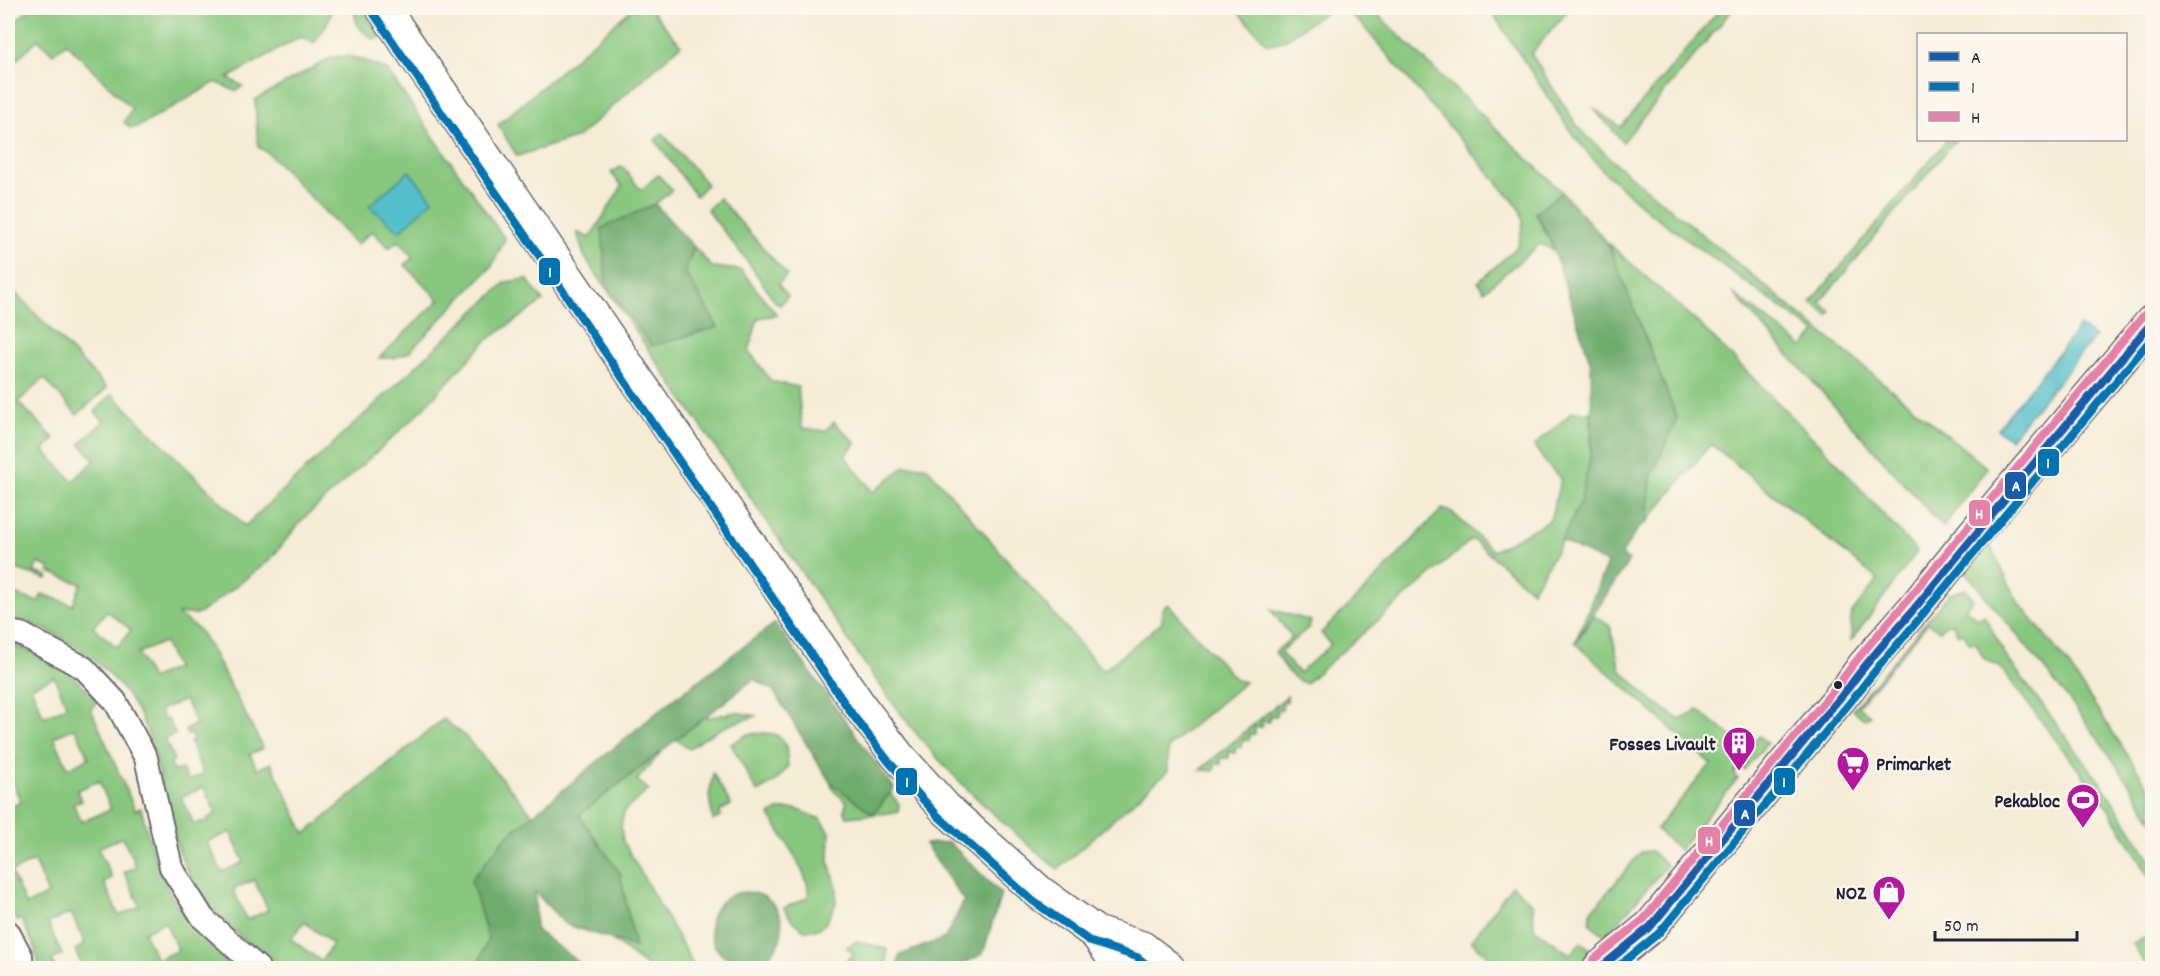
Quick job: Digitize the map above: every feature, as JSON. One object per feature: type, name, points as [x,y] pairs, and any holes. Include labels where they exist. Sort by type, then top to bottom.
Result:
[{"type":"main road","points":[[383,8],[897,755],[946,808],[1040,893],[1096,933],[1142,948],[1168,969]]},
{"type":"main road","points":[[1626,969],[1651,926],[1864,666],[2152,322]]},
{"type":"main road","points":[[1600,969],[1651,926]]},
{"type":"main road","points":[[1096,933],[1121,969]]},
{"type":"street","points":[[8,632],[21,634],[84,668],[115,701],[146,758],[171,867],[203,918],[254,967]]},
{"type":"street","points":[[8,932],[21,956],[22,969]]},
{"type":"green space","points":[[31,8],[331,8],[331,13],[314,43],[300,37],[228,78],[243,86],[235,91],[216,82],[138,127],[130,128],[124,122],[132,109],[66,43],[53,54],[38,39],[8,68],[8,27]]},
{"type":"green space","points":[[362,8],[381,37],[375,40],[363,32],[358,25],[355,12]]},
{"type":"green space","points":[[633,8],[655,8],[652,11],[681,45],[578,137],[517,156],[498,125]]},
{"type":"green space","points":[[1235,8],[1371,8],[1562,192],[1536,213],[1554,250],[1540,244],[1484,291],[1478,282],[1518,246],[1523,223],[1520,209],[1362,25],[1347,12],[1337,10],[1327,12],[1289,37],[1267,44]]},
{"type":"green space","points":[[1489,8],[1570,8],[1531,54],[1578,127],[1615,163],[1987,468],[1943,527],[1733,293],[1803,347],[1816,333],[1649,212],[1603,171],[1573,135]]},
{"type":"green space","points":[[1721,8],[1734,8],[1623,142],[1593,108],[1621,127]]},
{"type":"green space","points":[[346,56],[361,59],[387,70],[505,239],[492,266],[409,352],[394,358],[379,358],[439,300],[405,265],[413,257],[398,241],[389,248],[372,231],[357,245],[267,152],[258,147],[255,100],[332,57]]},
{"type":"green space","points":[[662,133],[707,184],[696,196],[655,140]]},
{"type":"green space","points":[[1946,141],[1955,141],[1820,302],[1831,312],[1828,316],[1811,302]]},
{"type":"green space","points":[[622,166],[641,190],[658,175],[672,190],[655,204],[602,229],[684,272],[694,247],[712,267],[741,270],[777,315],[758,318],[749,351],[771,381],[798,387],[802,428],[825,431],[834,422],[856,443],[845,456],[873,492],[905,466],[926,466],[1103,671],[1162,622],[1162,609],[1168,604],[1236,680],[1245,682],[1168,747],[1168,771],[1058,869],[969,791],[908,723],[871,673],[584,256],[577,232],[590,238],[622,186],[611,173]]},
{"type":"green space","points":[[1562,192],[1608,243],[1677,418],[1651,477],[1647,522],[1639,527],[1621,555],[1629,561],[1575,642],[1607,563],[1561,541],[1580,503],[1592,448],[1591,364],[1551,241],[1536,213]]},
{"type":"green space","points":[[719,198],[787,275],[778,284],[788,296],[780,305],[776,303],[748,262],[707,210]]},
{"type":"green space","points":[[655,204],[694,247],[685,272],[718,327],[652,346],[606,286],[602,228]]},
{"type":"green space","points":[[1608,243],[1698,323],[1830,455],[1917,552],[1851,641],[1851,614],[1878,580],[1711,444],[1647,522],[1651,477],[1677,418]]},
{"type":"green space","points":[[527,279],[543,301],[486,341],[415,417],[303,519],[269,561],[199,614],[178,614],[199,630],[210,647],[263,748],[250,754],[257,769],[271,763],[305,834],[443,719],[464,735],[533,815],[506,837],[525,968],[288,968],[258,950],[230,928],[197,887],[176,843],[153,749],[144,724],[116,682],[77,648],[32,624],[8,617],[8,592],[8,285],[107,388],[77,415],[44,378],[18,402],[55,439],[43,450],[73,481],[95,460],[80,444],[104,421],[95,412],[112,394],[245,526],[506,282]],"holes":[[[38,563],[50,568],[49,572],[81,584],[73,605],[42,594],[38,602],[8,592],[16,569],[47,579],[48,576],[34,572]],[[107,611],[131,630],[117,647],[93,627]],[[164,642],[176,668],[151,679],[138,653]],[[185,700],[196,724],[185,730],[193,740],[190,742],[203,774],[188,781],[182,769],[174,771],[170,763],[174,760],[165,739],[175,734],[168,719],[164,720],[160,710]],[[204,787],[216,814],[207,819],[208,821],[194,824],[181,797]],[[230,832],[244,862],[222,872],[207,842]],[[254,880],[268,910],[247,920],[233,889]],[[304,922],[333,944],[321,961],[291,939]]]},
{"type":"green space","points":[[1572,412],[1591,412],[1589,471],[1580,505],[1570,527],[1532,591],[1472,539],[1306,683],[1292,675],[1275,652],[1292,637],[1270,609],[1311,621],[1309,627],[1280,652],[1299,673],[1331,645],[1321,633],[1442,509],[1452,512],[1493,551],[1550,520],[1561,479],[1534,446]]},
{"type":"green space","points":[[1989,543],[2018,602],[2065,660],[2152,792],[2152,820],[2087,724],[1966,573]]},
{"type":"green space","points":[[1966,589],[1973,600],[1965,608],[1978,619],[1984,615],[2007,658],[2103,786],[2152,862],[2152,881],[2110,811],[2000,667],[1983,658],[1976,643],[1969,643],[1964,633],[1958,635],[1953,624],[1945,625],[1940,631],[1928,623],[1858,706],[1870,715],[1864,719],[1852,710],[1949,594]]},
{"type":"green space","points":[[1594,616],[1610,626],[1620,669],[1647,696],[1680,720],[1698,710],[1748,749],[1759,736],[1767,743],[1744,770],[1740,767],[1734,774],[1738,778],[1679,850],[1656,829],[1711,764],[1575,643]]},
{"type":"green space","points":[[775,623],[894,788],[873,814],[830,782],[773,690],[754,679],[579,815],[620,873],[635,947],[565,924],[535,892],[536,930],[586,968],[477,968],[488,938],[471,880],[506,837],[672,700]]},
{"type":"green space","points":[[8,644],[33,652],[57,665],[79,682],[97,702],[91,709],[135,810],[141,808],[154,854],[172,897],[190,923],[229,964],[230,968],[83,968],[75,950],[85,944],[71,913],[48,923],[62,955],[52,960],[55,968],[40,968],[34,946],[21,919],[17,921],[8,905],[8,808],[21,802],[11,780],[8,781],[8,763],[15,760],[13,754],[8,757]],"holes":[[[54,677],[67,706],[44,717],[31,687]],[[75,728],[89,758],[68,768],[54,737]],[[99,781],[111,809],[82,822],[73,804],[82,801],[77,790]],[[123,837],[136,867],[124,872],[140,906],[119,916],[104,882],[112,878],[98,848]],[[34,861],[48,894],[26,905],[11,872]],[[165,922],[178,950],[157,960],[144,932]]]},
{"type":"green space","points":[[1287,696],[1287,702],[1283,702],[1282,710],[1277,710],[1276,716],[1270,716],[1269,722],[1262,721],[1262,727],[1255,727],[1255,734],[1250,734],[1249,740],[1243,740],[1242,747],[1236,747],[1235,753],[1229,752],[1229,758],[1221,758],[1221,764],[1215,764],[1214,771],[1200,770]]},
{"type":"green space","points":[[735,712],[757,716],[722,728],[689,749],[675,739],[707,715],[707,718]]},
{"type":"green space","points":[[748,734],[777,735],[786,746],[788,767],[775,782],[757,792],[731,744]]},
{"type":"green space","points":[[663,750],[637,780],[649,790],[624,811],[621,827],[623,841],[693,964],[700,968],[649,968],[612,940],[635,946],[579,815]]},
{"type":"green space","points":[[713,773],[731,805],[720,811],[721,816],[713,821],[709,796]]},
{"type":"green space","points":[[830,782],[873,814],[890,793],[899,804],[898,812],[847,817],[844,810],[847,802],[834,791]]},
{"type":"green space","points":[[796,809],[821,819],[830,832],[829,862],[837,887],[836,903],[826,923],[816,930],[804,930],[791,919],[784,908],[808,897],[808,889],[801,868],[770,815],[778,810]]},
{"type":"green space","points":[[949,842],[1001,894],[983,954],[954,968],[897,968],[900,955],[945,938],[964,901],[925,844]]},
{"type":"green space","points":[[1651,851],[1667,865],[1606,936],[1590,924],[1591,912],[1641,852]]},
{"type":"green space","points":[[1512,885],[1533,904],[1534,928],[1570,954],[1581,942],[1594,952],[1580,968],[1501,968],[1471,941]]},
{"type":"green space","points":[[746,892],[766,898],[776,908],[782,928],[776,948],[766,958],[746,964],[726,958],[716,948],[710,928],[716,908],[726,898]]},
{"type":"green space","points":[[2152,935],[2152,968],[2146,968],[2133,943]]},
{"type":"green space","points":[[857,941],[887,949],[887,961],[883,968],[835,968],[854,955],[847,947]]},
{"type":"water","points":[[409,171],[433,200],[400,231],[369,206]]},
{"type":"water","points":[[2080,326],[2095,337],[2010,439],[1997,429]]},
{"type":"transit line","name":"1","points":[[374,14],[852,714],[889,762],[938,816],[1033,901],[1091,942],[1137,957],[1151,968]]},
{"type":"transit line","name":"H","points":[[1593,960],[1644,919],[2144,315]]},
{"type":"transit line","name":"A","points":[[1600,968],[1651,926],[2152,322]]},
{"type":"transit line","name":"1","points":[[1616,968],[1659,933],[2152,338]]},
{"type":"place","name":"Fosses Livault","points":[[1739,772]]},
{"type":"place","name":"Primarket","points":[[1853,792]]},
{"type":"place","name":"Pekabloc","points":[[2083,829]]},
{"type":"place","name":"NOZ","points":[[1889,921]]}]
